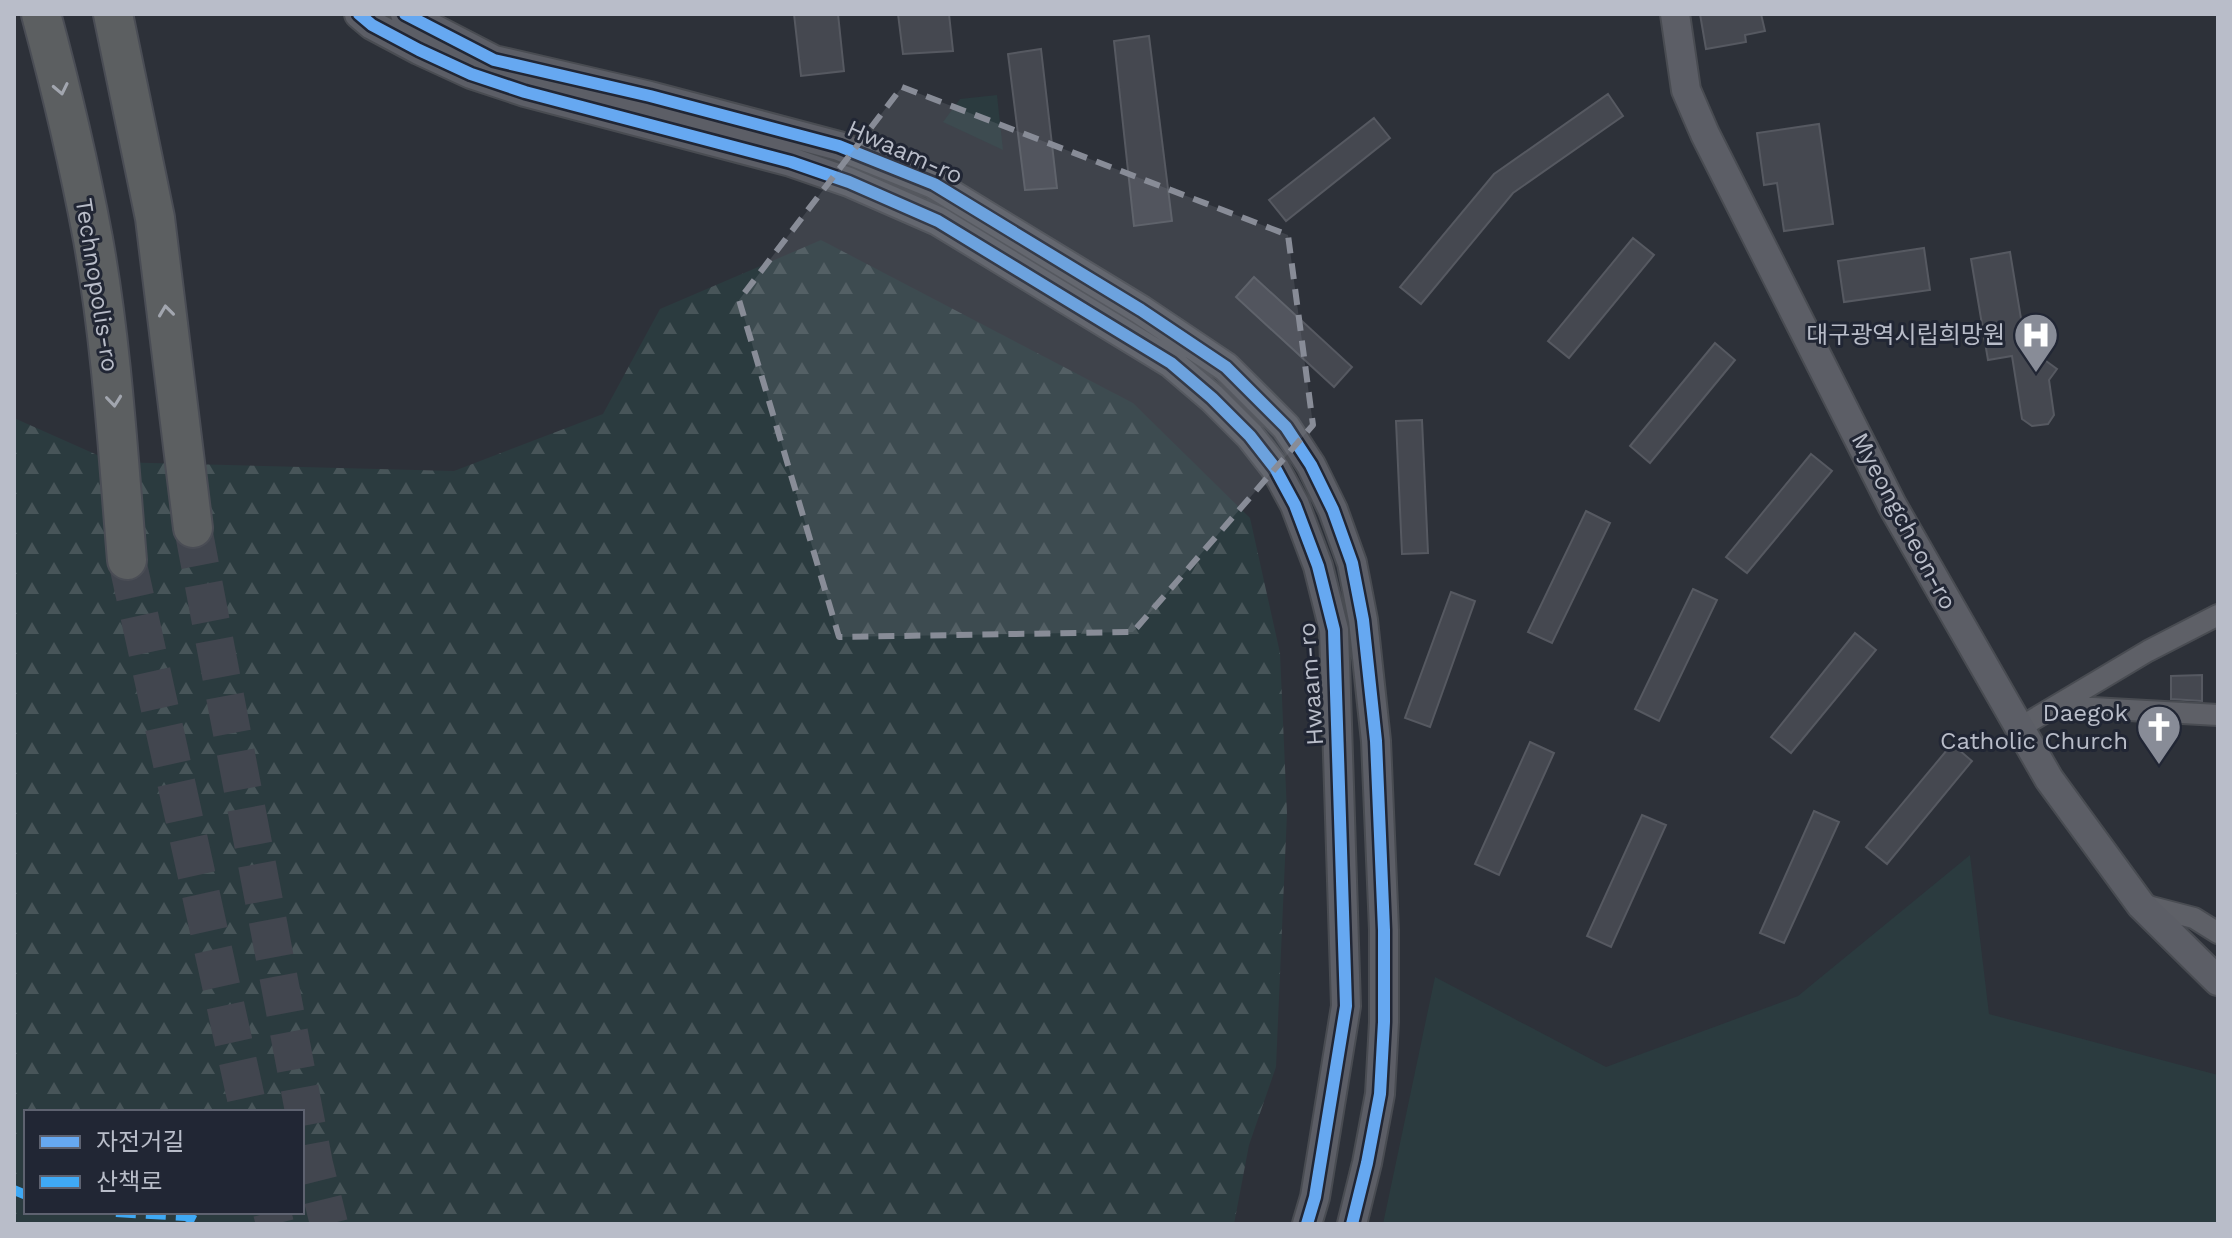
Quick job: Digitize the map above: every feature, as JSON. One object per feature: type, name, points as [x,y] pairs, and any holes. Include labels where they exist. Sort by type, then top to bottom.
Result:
[{"type":"highway","name":"Technopolis-ro","points":[[41,14],[57,72],[93,241],[114,398],[127,560]]},
{"type":"highway","points":[[113,14],[155,218],[193,528]]},
{"type":"main road","name":"Hwaam-ro","points":[[359,14],[372,25],[407,44],[471,74],[525,92],[791,162],[849,182],[938,221],[1171,363],[1212,398],[1267,458],[1295,505],[1318,566],[1334,630],[1346,1006],[1315,1197],[1307,1224]]},
{"type":"main road","name":"Hwaam-ro","points":[[405,14],[494,60],[650,96],[839,146],[934,184],[1141,310],[1226,367],[1286,427],[1311,465],[1333,510],[1352,563],[1363,620],[1376,741],[1384,930],[1384,1022],[1380,1094],[1352,1224]]},
{"type":"main road","name":"Myeongcheon-ro","points":[[1675,14],[1686,90],[1705,134],[1892,505],[2019,728],[2064,800],[2141,905],[2218,981]]},
{"type":"street","points":[[2019,728],[2148,651],[2218,615]]},
{"type":"street","points":[[2062,704],[2218,715]]},
{"type":"street","points":[[2141,905],[2194,918],[2218,933]]},
{"type":"highlighted area","points":[[902,87],[1288,235],[1313,425],[1133,632],[839,637],[739,300]]},
{"type":"green space","points":[[997,95],[1003,150],[943,122],[960,99]]},
{"type":"green space","points":[[821,240],[1133,403],[1250,518],[1280,653],[1287,813],[1276,1067],[1249,1145],[1234,1224],[14,1224],[14,418],[113,462],[454,471],[603,414],[660,309]]},
{"type":"green space","points":[[1970,855],[1989,1014],[2218,1075],[2218,1224],[1383,1224],[1435,977],[1606,1067],[1798,996]]},
{"type":"building","points":[[794,14],[838,14],[844,71],[801,76]]},
{"type":"building","points":[[898,14],[949,14],[953,51],[903,54]]},
{"type":"building","points":[[1700,14],[1761,14],[1765,31],[1745,35],[1746,42],[1706,49]]},
{"type":"building","points":[[1149,36],[1172,221],[1134,226],[1114,41]]},
{"type":"building","points":[[1041,49],[1057,188],[1025,190],[1008,54]]},
{"type":"building","points":[[1608,94],[1623,116],[1513,193],[1421,304],[1400,287],[1494,174]]},
{"type":"building","points":[[1374,118],[1390,138],[1286,221],[1269,200]]},
{"type":"building","points":[[1819,124],[1833,224],[1784,231],[1777,183],[1764,185],[1757,133]]},
{"type":"building","points":[[1633,238],[1654,255],[1569,358],[1548,341]]},
{"type":"building","points":[[1924,248],[1930,290],[1844,302],[1838,261]]},
{"type":"building","points":[[2010,252],[2027,355],[2044,352],[2046,361],[2057,369],[2049,380],[2054,415],[2048,424],[2032,426],[2022,419],[2012,356],[1988,360],[1971,259]]},
{"type":"building","points":[[1254,277],[1352,367],[1334,387],[1236,297]]},
{"type":"building","points":[[1715,343],[1735,360],[1650,463],[1630,446]]},
{"type":"building","points":[[1422,420],[1428,553],[1402,554],[1396,421]]},
{"type":"building","points":[[1811,454],[1832,471],[1747,573],[1726,557]]},
{"type":"building","points":[[1586,511],[1610,523],[1552,643],[1528,632]]},
{"type":"building","points":[[1693,589],[1717,600],[1659,721],[1635,709]]},
{"type":"building","points":[[1451,592],[1475,601],[1430,727],[1405,718]]},
{"type":"building","points":[[1855,633],[1876,650],[1791,753],[1771,737]]},
{"type":"building","points":[[2202,675],[2202,701],[2171,699],[2171,676]]},
{"type":"building","points":[[1530,742],[1554,753],[1499,875],[1475,864]]},
{"type":"building","points":[[1952,744],[1972,761],[1887,864],[1866,847]]},
{"type":"building","points":[[1814,811],[1839,822],[1784,943],[1760,933]]},
{"type":"building","points":[[1642,815],[1666,825],[1611,947],[1587,936]]},
{"type":"tunnel","points":[[193,528],[304,1110]]},
{"type":"tunnel","points":[[127,560],[249,1110]]},
{"type":"tunnel","points":[[304,1111],[329,1224]]},
{"type":"tunnel","points":[[272,1214],[275,1224]]},
{"type":"marked path","points":[[14,1190],[24,1194]]},
{"type":"marked path","points":[[151,1214],[186,1216],[202,1224]]},
{"type":"cycle path","points":[[359,14],[372,25],[471,74],[525,92],[791,162],[849,182],[938,221],[1171,363],[1250,436],[1275,468],[1295,505],[1318,566],[1334,630],[1346,1006],[1315,1197],[1307,1224]]},
{"type":"cycle path","points":[[405,14],[494,60],[650,96],[839,146],[934,184],[1141,310],[1226,367],[1286,427],[1311,465],[1333,510],[1352,563],[1363,620],[1376,741],[1384,930],[1384,1022],[1380,1094],[1352,1224]]},
{"type":"place","name":"대구광역시립희망원","points":[[2036,374]]},
{"type":"place","name":"Daegok Catholic Church","points":[[2159,766]]}]
